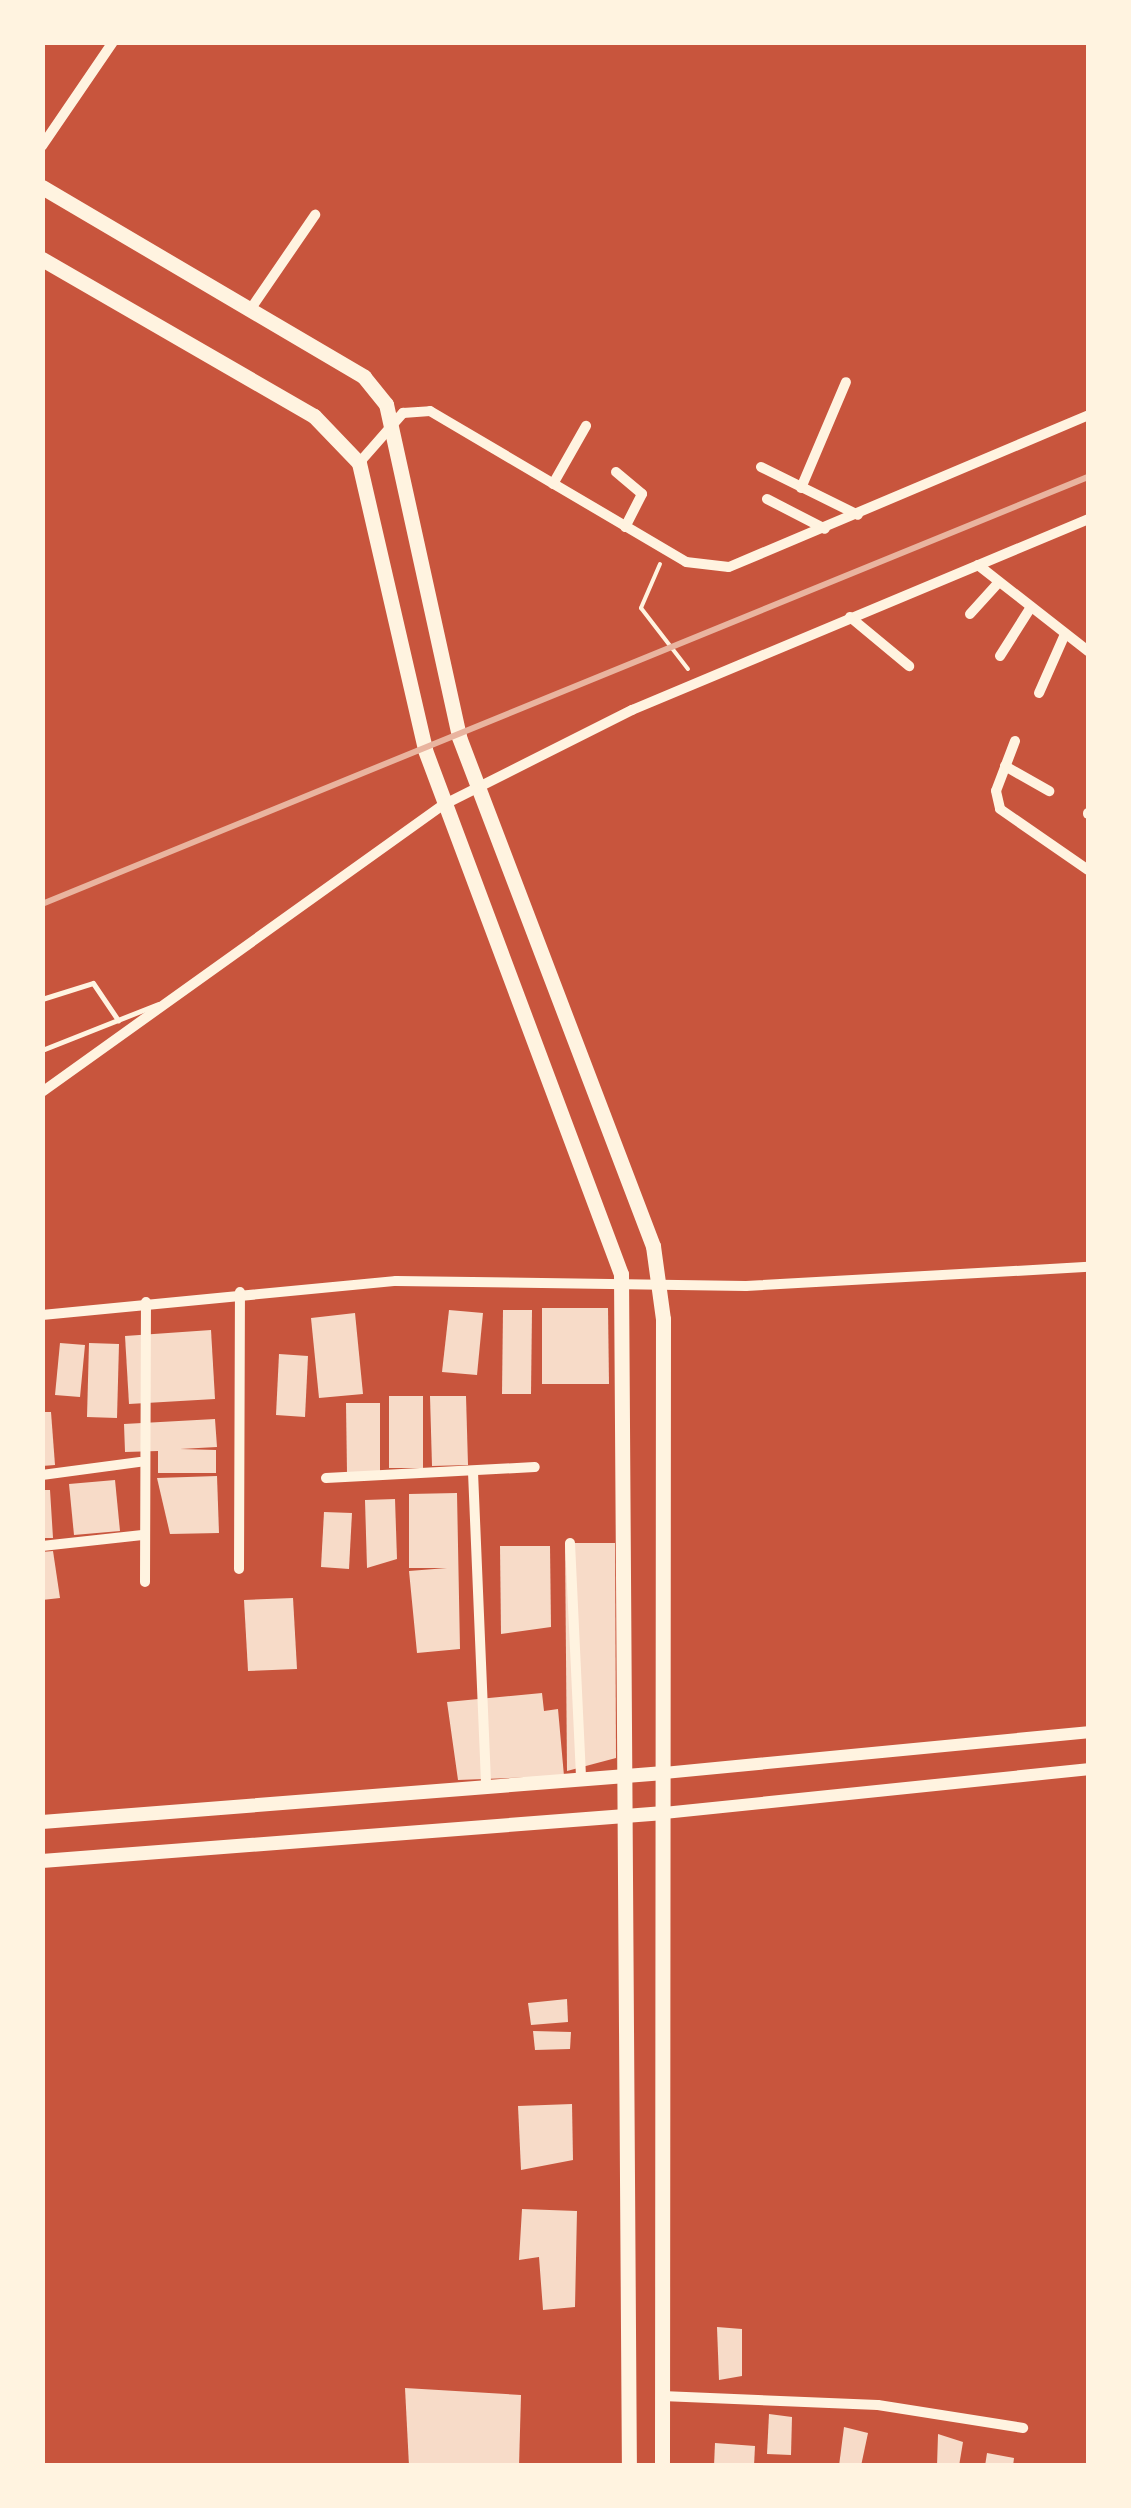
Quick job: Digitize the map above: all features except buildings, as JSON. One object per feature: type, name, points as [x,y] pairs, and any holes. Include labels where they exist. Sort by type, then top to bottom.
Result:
[{"type":"main road","points":[[42,188],[364,376],[392,421],[459,737],[661,1287],[662,2466]]},
{"type":"main road","points":[[42,259],[314,416],[360,462],[425,750],[623,1283],[629,2466]]},
{"type":"main road","points":[[42,1822],[664,1773]]},
{"type":"main road","points":[[42,1861],[664,1813]]},
{"type":"street","points":[[42,146],[113,42]]},
{"type":"street","points":[[252,308],[315,215]]},
{"type":"street","points":[[801,488],[846,382]]},
{"type":"street","points":[[360,462],[392,421],[430,412],[667,552],[729,567],[1088,415]]},
{"type":"street","points":[[553,484],[586,426]]},
{"type":"street","points":[[761,466],[858,515]]},
{"type":"street","points":[[616,472],[642,494],[626,527]]},
{"type":"street","points":[[767,499],[824,530]]},
{"type":"street","points":[[42,1092],[444,805],[698,680],[1088,519]]},
{"type":"street","points":[[978,566],[1088,651]]},
{"type":"street","points":[[970,614],[999,582]]},
{"type":"street","points":[[1000,656],[1031,607]]},
{"type":"street","points":[[850,617],[909,666]]},
{"type":"street","points":[[1038,693],[1066,634]]},
{"type":"street","points":[[1015,741],[1005,766],[1000,809],[1088,870]]},
{"type":"street","points":[[1005,766],[1050,791]]},
{"type":"street","points":[[42,1315],[240,1292],[396,1281],[623,1283],[661,1287],[1088,1266]]},
{"type":"street","points":[[240,1292],[240,1569]]},
{"type":"street","points":[[145,1582],[140,1462],[146,1302]]},
{"type":"street","points":[[42,1475],[140,1462]]},
{"type":"street","points":[[326,1478],[535,1467]]},
{"type":"street","points":[[473,1472],[486,1787]]},
{"type":"street","points":[[42,1546],[142,1534]]},
{"type":"street","points":[[570,1542],[581,1780]]},
{"type":"street","points":[[664,1773],[1088,1732]]},
{"type":"street","points":[[664,1813],[1088,1769]]},
{"type":"street","points":[[662,2396],[842,2402],[1023,2428]]},
{"type":"lane","points":[[42,999],[93,983],[118,1020]]},
{"type":"lane","points":[[42,1050],[184,994]]},
{"type":"path","points":[[667,552],[641,608],[698,680]]},
{"type":"railway","points":[[42,904],[1088,477]]}]
